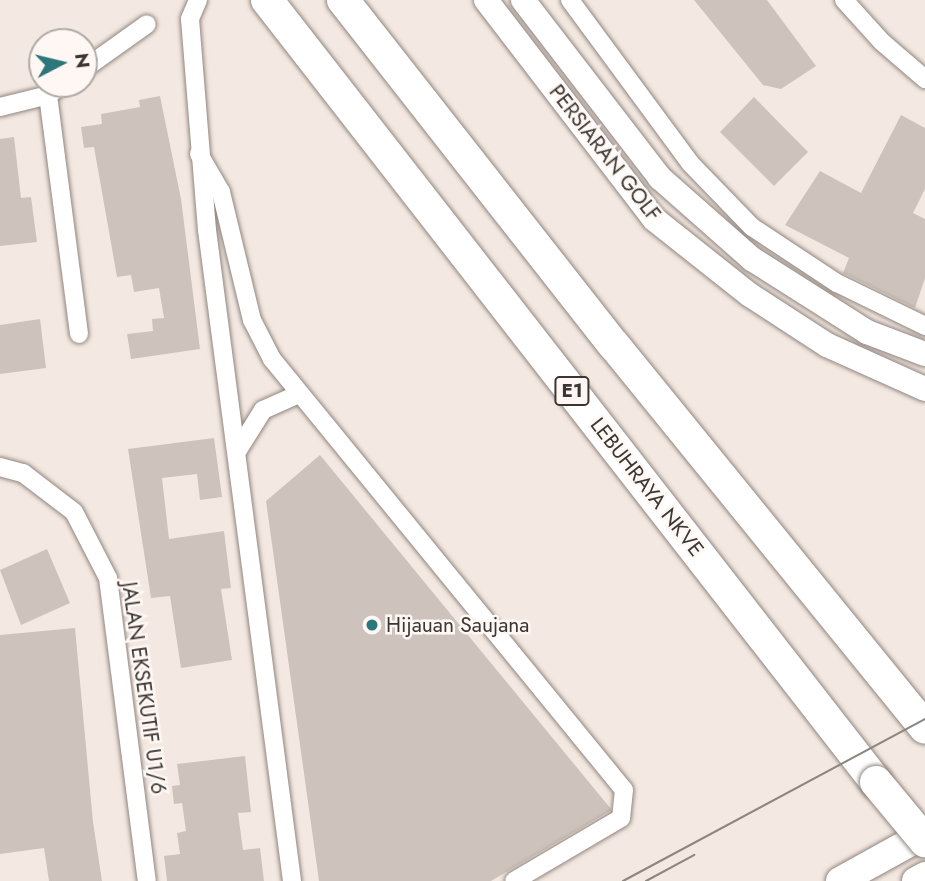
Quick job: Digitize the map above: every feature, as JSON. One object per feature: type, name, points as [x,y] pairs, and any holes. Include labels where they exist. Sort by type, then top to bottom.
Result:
[{"type":"highway","name":"LEBUHRAYA NKVE","points":[[267,0],[876,782],[925,841]]},
{"type":"highway","points":[[343,0],[605,334],[925,728]]},
{"type":"main road","points":[[840,881],[925,834]]},
{"type":"main road","points":[[916,881],[925,876]]},
{"type":"street","points":[[198,0],[190,19],[199,153],[292,881]]},
{"type":"street","name":"PERSIARAN GOLF","points":[[486,0],[654,219],[750,295],[827,345],[925,389]]},
{"type":"street","name":"PERSIARAN GOLF","points":[[523,0],[660,178],[752,259],[867,332],[925,354]]},
{"type":"street","points":[[570,0],[690,163],[752,227],[837,283],[925,326]]},
{"type":"street","points":[[844,0],[881,42],[925,79]]},
{"type":"street","points":[[98,59],[147,24]]},
{"type":"street","points":[[0,107],[36,98]]},
{"type":"street","points":[[48,98],[79,334]]},
{"type":"street","points":[[199,153],[221,192],[252,320],[272,359],[624,790],[621,818],[514,881]]},
{"type":"street","points":[[238,452],[263,410],[299,394]]},
{"type":"street","name":"JALAN EKSEKUTIF U1/6","points":[[0,467],[23,473],[74,512],[108,578],[146,881]]},
{"type":"building","points":[[694,0],[767,0],[816,66],[781,89],[763,85]]},
{"type":"building","points":[[160,96],[181,199],[200,349],[131,359],[127,334],[153,331],[152,319],[164,318],[159,288],[134,292],[131,275],[117,277],[94,147],[84,148],[81,127],[102,124],[101,114],[140,107],[139,100]]},
{"type":"building","points":[[754,97],[808,152],[774,186],[720,132]]},
{"type":"building","points":[[901,115],[925,128],[925,189],[913,213],[925,219],[925,278],[915,308],[843,273],[849,258],[785,225],[820,171],[861,193]]},
{"type":"building","points":[[14,137],[21,198],[31,197],[37,242],[0,246],[0,139]]},
{"type":"building","points":[[40,319],[46,368],[0,374],[0,325]]},
{"type":"building","points":[[214,438],[222,497],[200,500],[197,474],[162,478],[169,539],[224,531],[231,588],[221,589],[232,660],[181,668],[170,596],[151,598],[128,449]]},
{"type":"building","name":"Hijauan Saujana","points":[[320,455],[610,811],[491,881],[319,881],[266,501]]},
{"type":"building","points":[[47,549],[70,603],[21,625],[0,570]]},
{"type":"building","points":[[75,628],[93,822],[102,881],[49,881],[44,848],[0,854],[0,635]]},
{"type":"building","points":[[245,756],[251,812],[238,813],[243,850],[260,848],[264,881],[167,881],[164,856],[180,854],[177,833],[186,831],[182,803],[174,804],[172,786],[180,785],[177,764]]},
{"type":"tram line","points":[[623,881],[925,719]]},
{"type":"tram line","points":[[646,881],[694,855]]},
{"type":"place","name":"Hijauan Saujana","points":[[372,625]]}]
